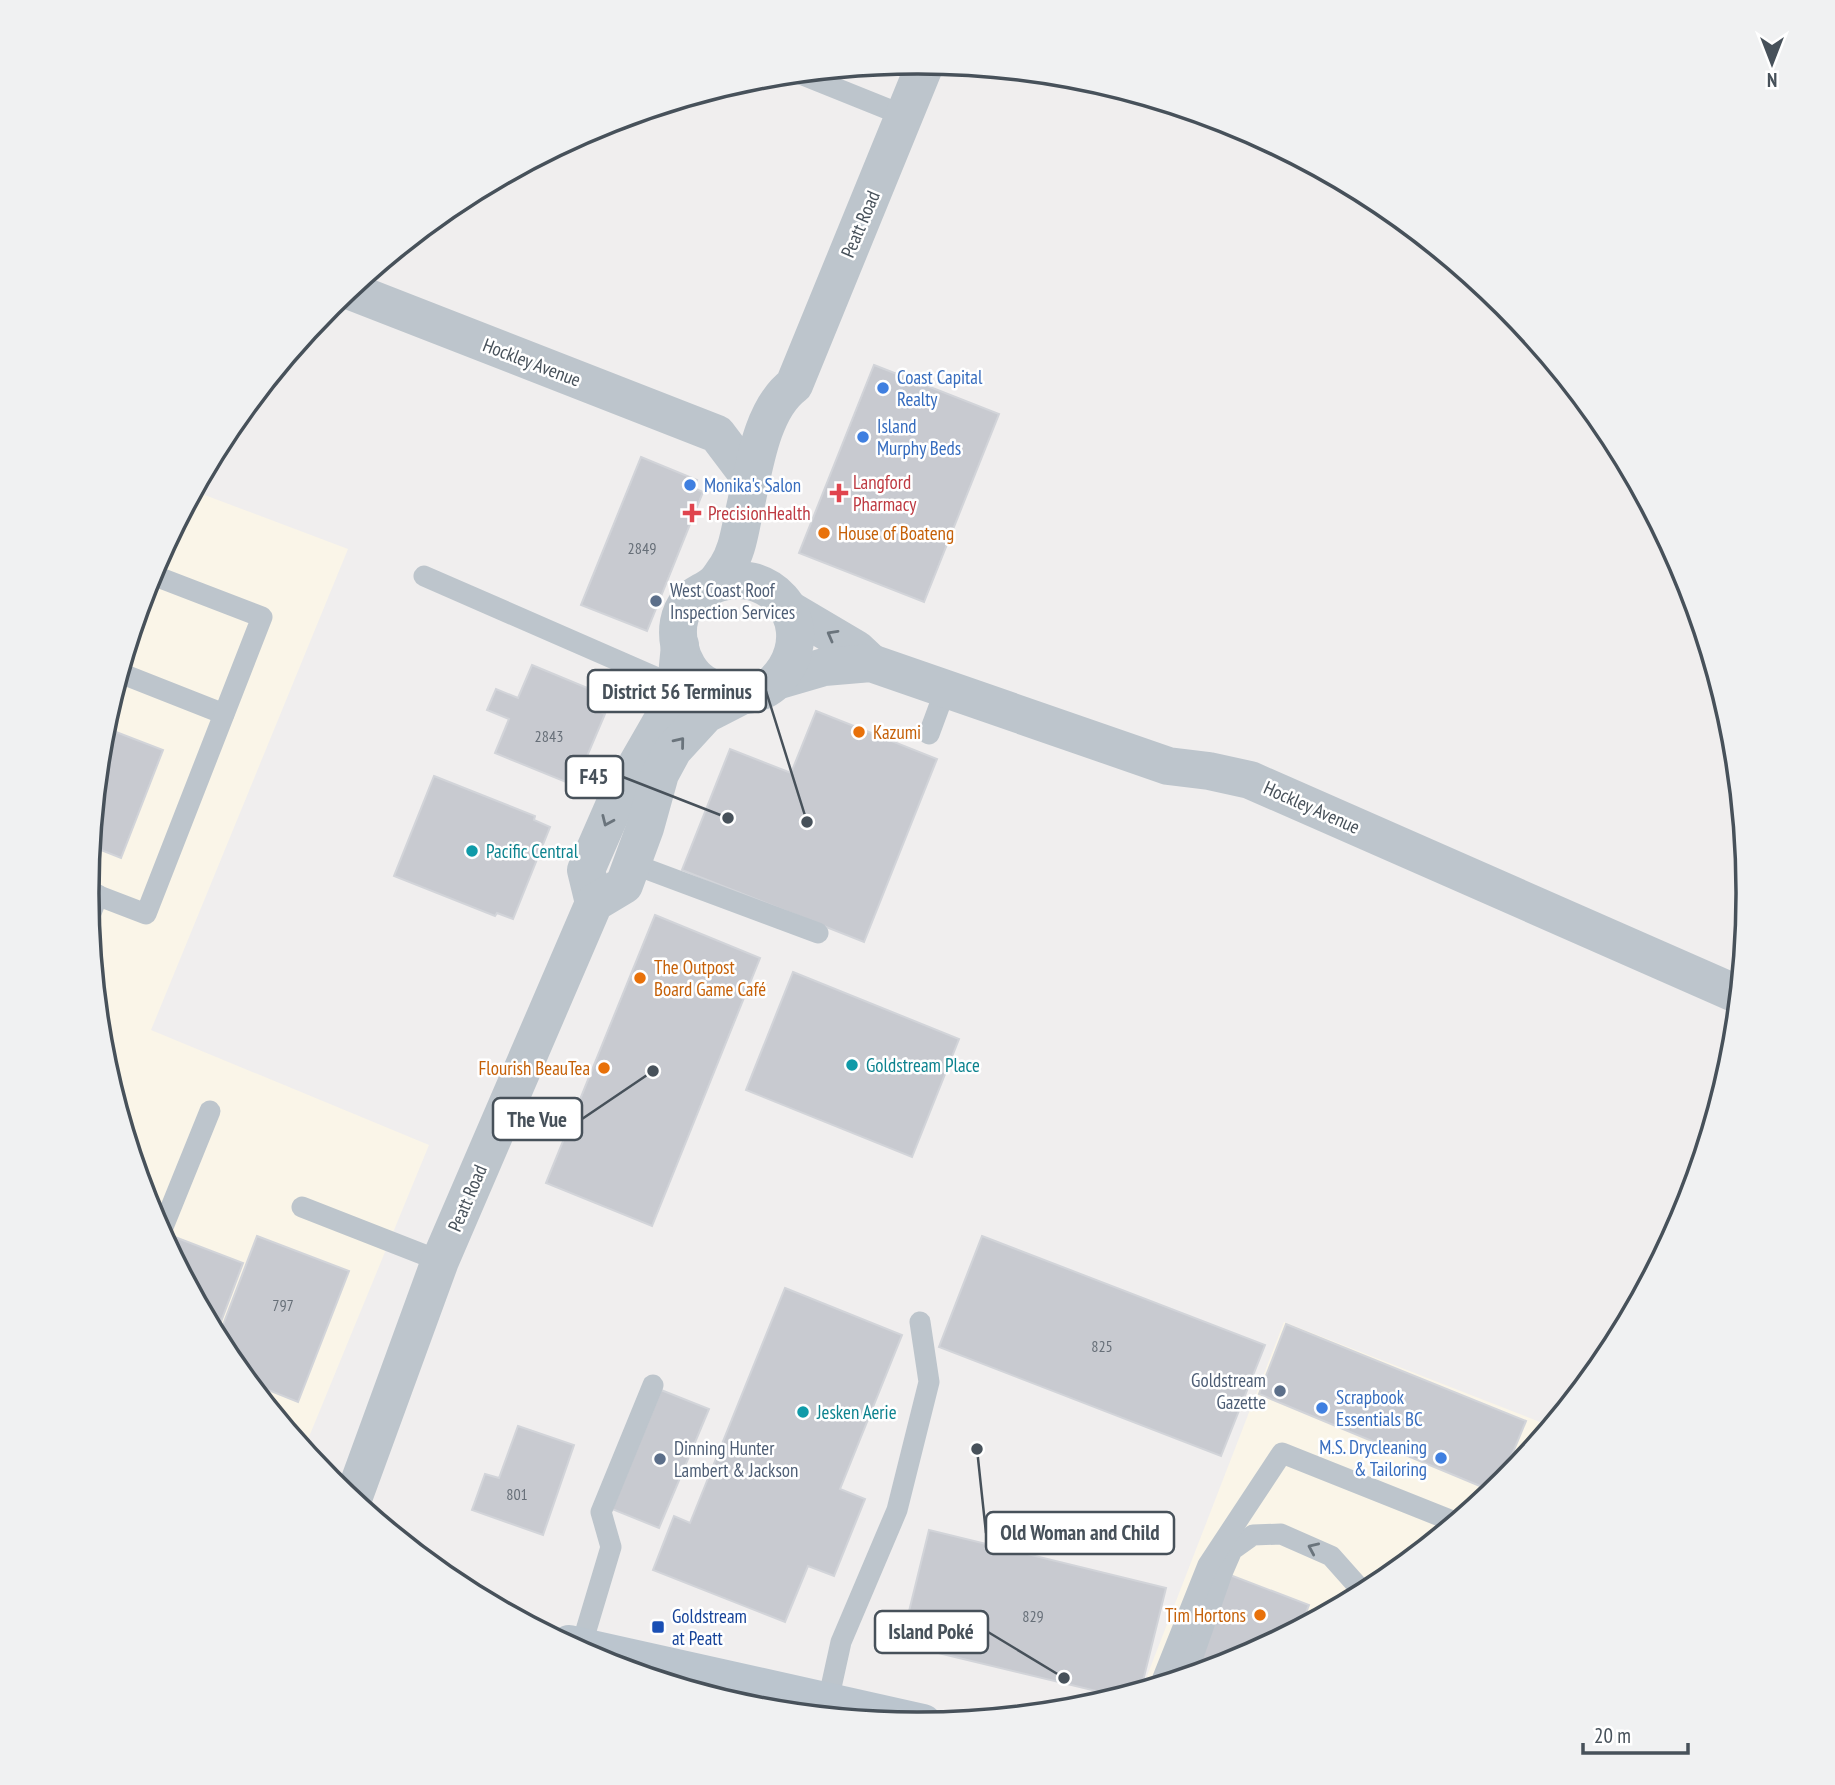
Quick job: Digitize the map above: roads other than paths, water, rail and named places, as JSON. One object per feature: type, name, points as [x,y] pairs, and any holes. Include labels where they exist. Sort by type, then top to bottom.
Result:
[{"type":"main road","points":[[624,1657],[867,1710]]},
{"type":"street","name":"Peatt Road","points":[[357,1489],[440,1261],[594,903],[586,870],[617,799],[663,719],[676,686],[679,625],[687,603],[713,585],[735,553],[751,479],[770,416],[783,393],[793,385],[921,74]]},
{"type":"street","name":"Hockley Avenue","points":[[358,294],[717,435]]},
{"type":"street","name":"Peatt Road","points":[[760,688],[789,662],[795,647],[796,630],[765,554],[764,522],[778,457],[794,414],[796,398],[793,385]]},
{"type":"street","points":[[751,479],[717,435],[758,424],[770,416]]},
{"type":"street","points":[[713,585],[739,579],[757,583],[783,602]]},
{"type":"street","name":"Hockley Avenue","points":[[783,602],[856,649],[871,663]]},
{"type":"street","points":[[680,645],[685,662],[699,681],[710,688],[726,693],[760,688]]},
{"type":"street","name":"Hockley Avenue","points":[[760,688],[824,667],[871,663],[1168,766],[1250,780],[1730,991]]},
{"type":"street","points":[[594,903],[624,885],[645,828],[654,789],[667,759],[690,729],[706,714],[760,688]]},
{"type":"lane","points":[[816,80],[905,116]]},
{"type":"lane","points":[[424,576],[676,686]]},
{"type":"lane","points":[[99,896],[146,914],[262,617],[161,578]]},
{"type":"lane","points":[[128,676],[224,714]]},
{"type":"lane","points":[[929,734],[946,688]]},
{"type":"lane","points":[[633,864],[818,933]]},
{"type":"lane","points":[[167,1218],[210,1111]]},
{"type":"lane","points":[[302,1207],[440,1261]]},
{"type":"lane","points":[[828,1701],[841,1642],[897,1510],[929,1382],[920,1322]]},
{"type":"lane","points":[[578,1637],[611,1547],[601,1512],[653,1385]]},
{"type":"lane","points":[[1165,1673],[1208,1565],[1282,1453],[1445,1518]]},
{"type":"lane","points":[[1186,1666],[1191,1662],[1232,1550],[1253,1535],[1280,1534],[1331,1556],[1356,1584]]},
{"type":"place","name":"Coast Capital Realty","points":[[883,388]]},
{"type":"place","name":"Island Murphy Beds","points":[[863,437]]},
{"type":"place","name":"Monika's Salon","points":[[690,485]]},
{"type":"place","name":"Langford Pharmacy","points":[[839,493]]},
{"type":"place","name":"PrecisionHealth","points":[[692,513]]},
{"type":"place","name":"House of Boateng","points":[[824,533]]},
{"type":"place","name":"West Coast Roof Inspection Services","points":[[656,601]]},
{"type":"place","name":"Kazumi","points":[[859,732]]},
{"type":"place","name":"F45","points":[[728,818]]},
{"type":"place","name":"District 56 Terminus","points":[[807,822]]},
{"type":"place","name":"Pacific Central","points":[[472,851]]},
{"type":"place","name":"The Outpost Board Game Café","points":[[640,978]]},
{"type":"place","name":"Goldstream Place","points":[[852,1065]]},
{"type":"place","name":"Flourish BeauTea","points":[[604,1068]]},
{"type":"place","name":"The Vue","points":[[653,1071]]},
{"type":"place","name":"Goldstream Gazette","points":[[1280,1391]]},
{"type":"place","name":"Scrapbook Essentials BC","points":[[1322,1408]]},
{"type":"place","name":"Jesken Aerie","points":[[803,1412]]},
{"type":"place","name":"Old Woman and Child","points":[[977,1449]]},
{"type":"place","name":"M.S. Drycleaning & Tailoring","points":[[1441,1458]]},
{"type":"place","name":"Dinning Hunter Lambert & Jackson","points":[[660,1459]]},
{"type":"place","name":"Tim Hortons","points":[[1260,1615]]},
{"type":"place","name":"Goldstream at Peatt","points":[[658,1627]]},
{"type":"place","name":"Island Poké","points":[[1064,1678]]}]
